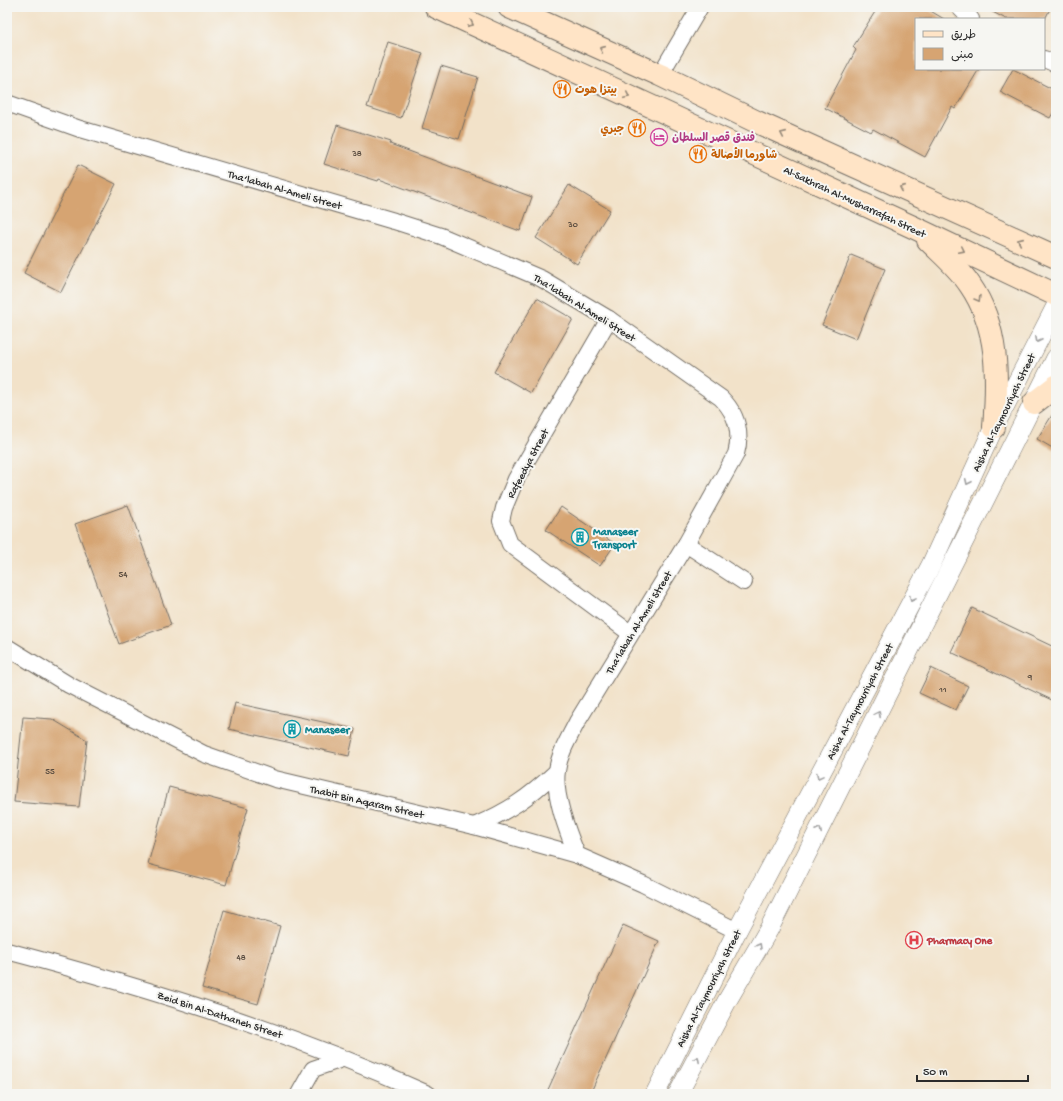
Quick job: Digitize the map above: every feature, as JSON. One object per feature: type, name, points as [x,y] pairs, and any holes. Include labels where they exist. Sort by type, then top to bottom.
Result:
[{"type":"main road","name":"Al-Sakhrah Al-Musharrafah Street","points":[[436,7],[915,228],[1056,295]]},
{"type":"main road","points":[[508,7],[660,75],[757,122],[1056,257]]},
{"type":"main road","points":[[915,228],[969,284],[982,304],[992,336],[995,357],[996,385],[994,427]]},
{"type":"main road","points":[[1034,403],[1056,386]]},
{"type":"street","points":[[660,75],[700,7]]},
{"type":"street","points":[[958,7],[970,18]]},
{"type":"street","points":[[1045,58],[1056,64]]},
{"type":"street","name":"Tha‘labah Al-Ameli Street","points":[[7,104],[80,129],[339,204],[441,236],[542,278],[609,319],[721,398],[730,407],[737,422],[740,440],[736,454],[686,544],[630,632],[577,722],[563,751],[556,772],[561,812],[577,855]]},
{"type":"street","name":"Aisha Al-Taymouriyah Street","points":[[655,1094],[737,931],[931,565],[994,427],[1056,306]]},
{"type":"street","name":"Rafeedya Street","points":[[609,319],[516,479],[504,508],[501,521],[510,544],[630,632]]},
{"type":"street","name":"Aisha Al-Taymouriyah Street","points":[[678,1094],[727,1001],[769,929],[960,553],[1056,358]]},
{"type":"street","points":[[686,544],[744,582]]},
{"type":"street","name":"Thabit Bin Aqaram Street","points":[[7,647],[69,685],[204,754],[275,779],[474,826],[577,855],[616,870],[737,931]]},
{"type":"street","name":"Tha‘labah Al-Ameli Street","points":[[474,826],[505,812],[534,793],[556,772]]},
{"type":"street","name":"Zeid Bin Al-Dathaneh Street","points":[[7,951],[203,1007],[281,1034],[428,1094]]},
{"type":"street","points":[[298,1094],[313,1069],[342,1059]]},
{"type":"building","points":[[878,7],[924,7],[942,18],[915,18],[915,70],[978,70],[955,109],[952,107],[925,157],[873,129],[871,132],[825,108],[856,50],[853,47]]},
{"type":"building","points":[[983,7],[1051,7],[1045,19],[1004,18]]},
{"type":"building","points":[[388,42],[423,53],[401,118],[367,107]]},
{"type":"building","points":[[441,66],[478,77],[459,139],[422,128]]},
{"type":"building","points":[[1012,70],[1015,70],[1056,91],[1056,108],[1050,118],[1000,92]]},
{"type":"building","points":[[337,125],[391,142],[390,144],[532,197],[520,231],[379,179],[378,181],[324,164]]},
{"type":"building","points":[[78,165],[116,184],[61,292],[24,273]]},
{"type":"building","points":[[569,185],[610,210],[577,264],[536,238]]},
{"type":"building","points":[[851,255],[885,269],[856,339],[822,325]]},
{"type":"building","points":[[537,298],[573,319],[531,393],[494,372]]},
{"type":"building","points":[[1056,409],[1056,450],[1037,439]]},
{"type":"building","points":[[128,505],[171,625],[119,644],[75,524]]},
{"type":"building","name":"Manaseer Transport","points":[[561,507],[615,544],[600,566],[546,530]]},
{"type":"building","points":[[972,608],[1056,648],[1056,702],[951,652]]},
{"type":"building","points":[[931,668],[968,686],[956,710],[919,693]]},
{"type":"building","name":"Manaseer","points":[[235,703],[355,729],[349,756],[229,729]]},
{"type":"building","points":[[23,717],[52,719],[87,740],[79,807],[14,802]]},
{"type":"building","points":[[169,787],[248,808],[226,885],[148,864]]},
{"type":"building","points":[[224,910],[280,926],[258,1004],[202,988]]},
{"type":"building","points":[[623,925],[659,941],[590,1094],[546,1094]]},
{"type":"place","name":"بيتزا هوت","points":[[562,89]]},
{"type":"place","name":"جبري","points":[[637,128]]},
{"type":"place","name":"فندق قصر السلطان","points":[[659,137]]},
{"type":"place","name":"شاورما الأصالة","points":[[698,154]]},
{"type":"place","name":"Manaseer Transport","points":[[580,537]]},
{"type":"place","name":"Manaseer","points":[[292,729]]},
{"type":"place","name":"Pharmacy One","points":[[914,940]]}]
